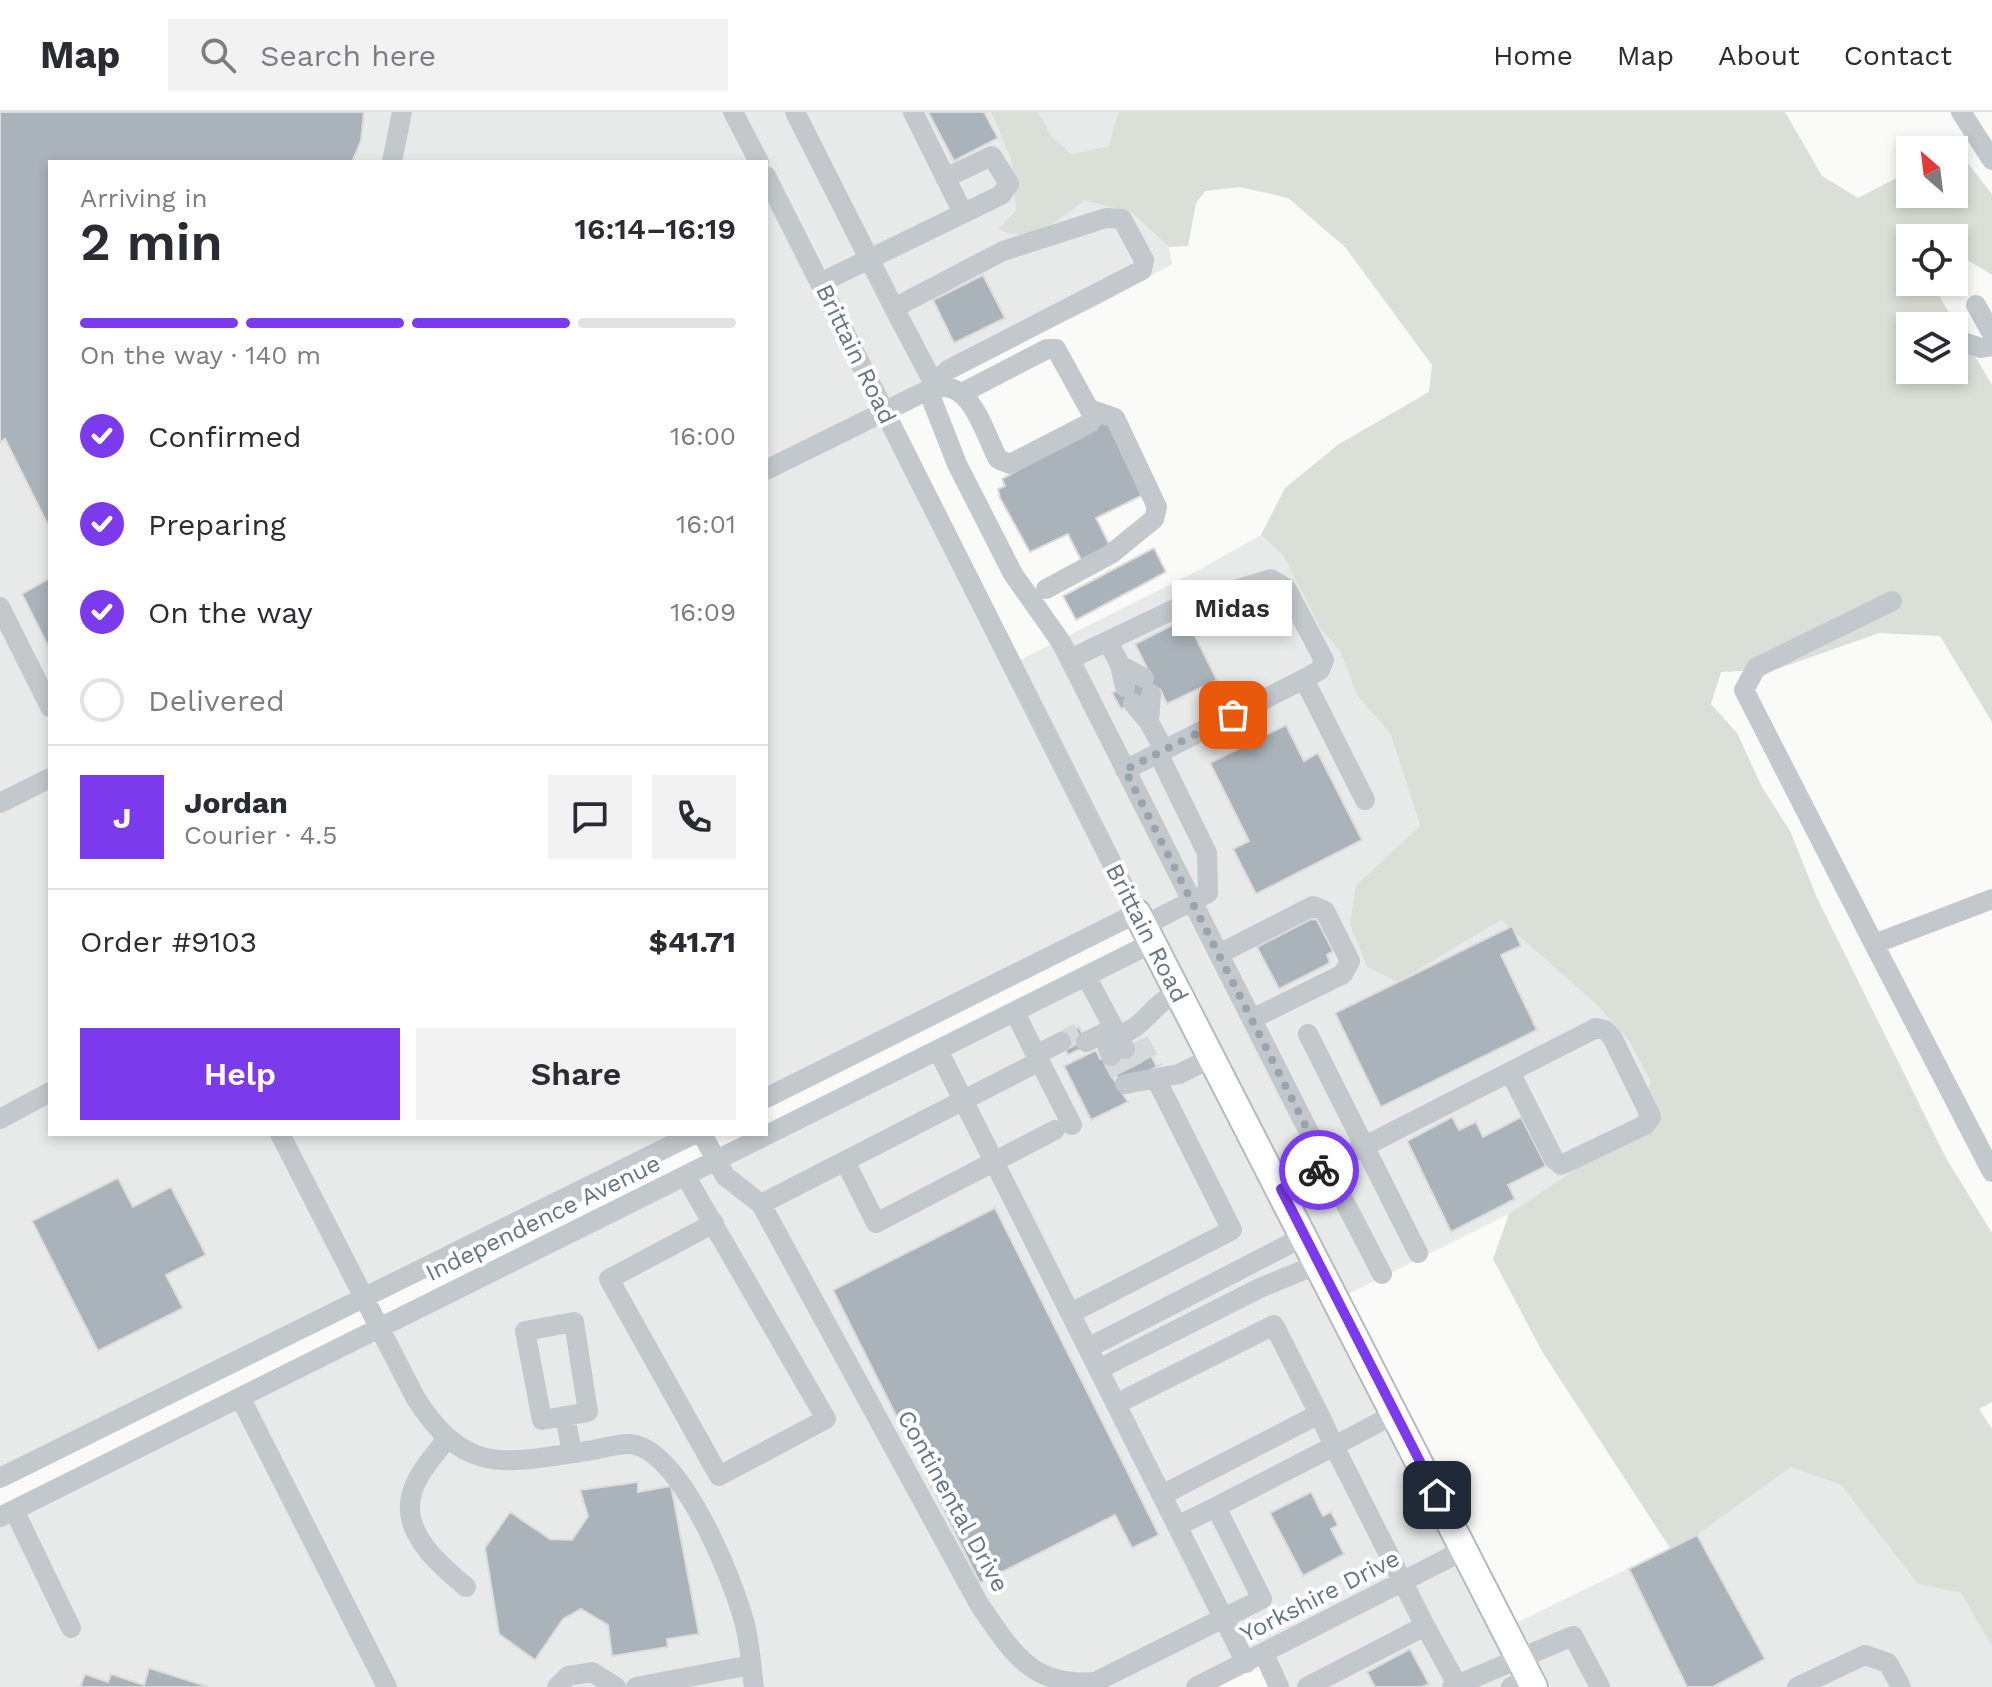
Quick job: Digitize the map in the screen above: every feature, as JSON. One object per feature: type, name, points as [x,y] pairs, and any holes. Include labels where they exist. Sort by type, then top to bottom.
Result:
[{"type":"main road","name":"Brittain Road","points":[[1144,928],[1281,1189],[1393,1415],[1466,1549],[1523,1677]]},
{"type":"street","points":[[392,160],[402,112]]},
{"type":"street","points":[[733,112],[758,160]]},
{"type":"street","points":[[795,112],[930,386],[957,464],[1013,574],[1070,659],[1382,1274]]},
{"type":"street","points":[[913,112],[963,213]]},
{"type":"street","points":[[1961,112],[1992,160]]},
{"type":"street","points":[[820,283],[1007,191],[1009,184],[992,156],[945,178]]},
{"type":"street","name":"Brittain Road","points":[[768,180],[1144,928]]},
{"type":"street","points":[[768,469],[885,413],[930,386],[948,370],[1142,270],[1144,260],[1122,219],[1106,218],[1003,251],[894,308]]},
{"type":"street","points":[[1976,305],[1992,334]]},
{"type":"street","points":[[1968,344],[1981,348],[1992,346]]},
{"type":"street","points":[[930,386],[951,386],[964,392],[998,459],[1010,464],[1090,423],[1092,410],[1056,349],[1047,349],[964,392]]},
{"type":"street","points":[[1046,589],[1111,554],[1154,519],[1157,507],[1115,418],[1092,410]]},
{"type":"street","points":[[1070,659],[1181,606],[1271,579],[1280,582],[1324,660],[1320,670],[1304,679],[1125,770]]},
{"type":"street","points":[[1892,601],[1756,668],[1744,690],[1992,1172]]},
{"type":"street","points":[[0,607],[48,703]]},
{"type":"street","points":[[768,1097],[1144,928],[1208,893],[1207,853],[1135,692],[1108,641]]},
{"type":"street","points":[[1304,679],[1365,800]]},
{"type":"street","points":[[0,803],[48,779]]},
{"type":"street","points":[[1874,944],[1992,899]]},
{"type":"street","points":[[1219,954],[1313,906],[1325,911],[1350,961],[1348,968],[1343,974],[1252,1019]]},
{"type":"street","name":"Independence Avenue","points":[[768,1136],[1086,976],[1144,928]]},
{"type":"street","points":[[1086,976],[1121,1037]]},
{"type":"street","points":[[1084,1037],[1121,1037],[1157,1002],[1177,993]]},
{"type":"street","points":[[845,1161],[876,1223],[1064,1128],[1039,1060],[1015,1012]]},
{"type":"street","points":[[1281,1189],[1596,1028],[1605,1030],[1612,1037],[1651,1117],[1645,1125],[1569,1164],[1561,1165],[1554,1159],[1510,1072]]},
{"type":"street","points":[[1308,1034],[1418,1253]]},
{"type":"street","points":[[761,1204],[1064,1047]]},
{"type":"street","points":[[938,1050],[1224,1619],[1279,1687]]},
{"type":"street","points":[[1071,1313],[1232,1230],[1146,1078],[1179,1074],[1211,1058]]},
{"type":"street","points":[[0,1119],[48,1093]]},
{"type":"street","points":[[281,1136],[379,1329],[436,1430],[467,1453],[503,1463],[630,1444],[652,1452],[670,1467],[687,1491],[730,1582],[744,1622],[754,1687]]},
{"type":"street","name":"Independence Avenue","points":[[0,1478],[690,1136]]},
{"type":"street","name":"Continental Drive","points":[[703,1136],[725,1176],[761,1204],[979,1604],[1016,1659],[1066,1685],[1095,1682],[1262,1599],[1216,1507]]},
{"type":"street","name":"Independence Avenue","points":[[4,1512],[241,1399],[768,1136]]},
{"type":"street","points":[[686,1177],[714,1223],[826,1419],[719,1476],[609,1279],[714,1223]]},
{"type":"street","points":[[1088,1348],[1305,1236]]},
{"type":"street","points":[[1099,1369],[1260,1288],[1318,1264]]},
{"type":"street","points":[[574,1322],[588,1412],[565,1416],[542,1420],[525,1331],[574,1322]]},
{"type":"street","points":[[1116,1404],[1274,1325],[1454,1686],[1523,1677],[1573,1636],[1600,1687]]},
{"type":"street","points":[[241,1399],[387,1687]]},
{"type":"street","points":[[1162,1495],[1319,1414]]},
{"type":"street","points":[[1177,1526],[1393,1415]]},
{"type":"street","points":[[565,1416],[572,1453]]},
{"type":"street","points":[[447,1438],[411,1493],[411,1513],[431,1557],[466,1587]]},
{"type":"street","points":[[4,1512],[71,1628]]},
{"type":"street","name":"Yorkshire Drive","points":[[1196,1687],[1466,1549]]},
{"type":"street","points":[[1307,1687],[1425,1626]]},
{"type":"street","points":[[1797,1687],[1865,1655],[1888,1663],[1901,1687]]},
{"type":"street","points":[[636,1687],[751,1665]]},
{"type":"street","points":[[557,1687],[568,1676],[592,1672],[616,1687]]},
{"type":"shaded area","points":[[0,112],[991,112],[1011,159],[1016,210],[999,228],[1065,214],[1085,201],[1131,212],[1169,247],[1172,264],[1095,307],[882,406],[1012,664],[1195,572],[1261,535],[1283,555],[1320,628],[1341,653],[1357,695],[1391,735],[1420,827],[1356,885],[1398,982],[1501,920],[1598,1006],[1629,1041],[1651,1082],[1632,1132],[1592,1161],[1509,1214],[1336,1300],[1534,1687],[1280,1687],[1264,1654],[1196,1687],[0,1687],[0,1517],[1152,943],[1137,914],[768,1097],[768,160],[48,160],[48,1136],[690,1136],[0,1478]]},
{"type":"shaded area","points":[[991,112],[1038,112],[1051,136],[1071,154],[1109,146],[1118,112],[1785,112],[1822,176],[1858,198],[1896,178],[1896,208],[1968,208],[1968,164],[1992,194],[1992,275],[1968,260],[1968,224],[1896,224],[1896,296],[1939,296],[1949,312],[1896,312],[1896,384],[1968,384],[1968,344],[1992,385],[1992,722],[1940,636],[1879,633],[1777,669],[1721,672],[1711,704],[1737,733],[1762,787],[1790,831],[1817,898],[1946,1158],[1992,1233],[1992,1402],[1979,1409],[1992,1429],[1992,1646],[1961,1593],[1918,1584],[1841,1485],[1791,1467],[1697,1535],[1670,1548],[1543,1353],[1493,1259],[1509,1214],[1631,1132],[1651,1082],[1629,1041],[1598,1006],[1501,920],[1398,982],[1367,967],[1350,924],[1356,885],[1420,826],[1391,735],[1357,695],[1341,653],[1320,628],[1283,555],[1261,535],[1285,488],[1339,444],[1429,392],[1432,365],[1345,247],[1288,198],[1240,187],[1205,191],[1196,203],[1188,246],[1169,247],[1131,212],[1085,201],[1034,232],[1022,234],[998,229],[1016,210],[1011,159]]},
{"type":"shaded area","points":[[1038,112],[1118,112],[1109,146],[1070,154],[1051,137]]},
{"type":"shaded area","points":[[1791,1467],[1841,1485],[1918,1584],[1961,1593],[1992,1644],[1992,1687],[1551,1687],[1518,1622],[1697,1535]]},
{"type":"building","points":[[0,112],[364,112],[361,141],[353,160],[48,160],[48,525],[5,439],[0,442]]},
{"type":"building","points":[[928,112],[984,112],[998,138],[954,161]]},
{"type":"building","points":[[983,275],[1005,318],[954,343],[933,300]]},
{"type":"building","points":[[1108,420],[1145,494],[1096,518],[1110,546],[1081,560],[1068,534],[1030,552],[1000,498],[998,489],[1005,486],[1002,479]]},
{"type":"building","points":[[1154,548],[1166,572],[1076,620],[1063,596]]},
{"type":"building","points":[[48,579],[48,646],[22,594]]},
{"type":"building","points":[[1186,618],[1217,680],[1167,704],[1160,689],[1121,709],[1112,693],[1150,674],[1135,644]]},
{"type":"building","points":[[1286,725],[1304,761],[1318,753],[1362,840],[1256,894],[1233,849],[1249,841],[1210,763]]},
{"type":"building","points":[[1311,919],[1317,920],[1333,951],[1327,955],[1330,963],[1279,989],[1257,947]]},
{"type":"building","points":[[1512,926],[1521,946],[1501,955],[1537,1030],[1381,1107],[1335,1013]]},
{"type":"building","points":[[1079,1027],[1088,1045],[1068,1055],[1059,1038]]},
{"type":"building","points":[[1142,1039],[1157,1067],[1122,1086],[1107,1058]]},
{"type":"building","points":[[1096,1050],[1100,1059],[1108,1061],[1106,1067],[1128,1102],[1091,1120],[1064,1066]]},
{"type":"building","points":[[1452,1117],[1459,1130],[1476,1122],[1483,1137],[1521,1117],[1546,1166],[1508,1185],[1515,1199],[1451,1232],[1407,1141]]},
{"type":"building","points":[[118,1178],[133,1207],[171,1187],[206,1255],[166,1275],[183,1308],[98,1351],[32,1221]]},
{"type":"building","points":[[995,1208],[1159,1535],[1132,1548],[1115,1515],[980,1583],[833,1290]]},
{"type":"building","points":[[638,1482],[638,1492],[671,1486],[699,1634],[667,1639],[668,1647],[612,1656],[608,1625],[581,1609],[563,1619],[535,1660],[499,1634],[485,1548],[510,1512],[550,1539],[572,1540],[588,1516],[580,1490]]},
{"type":"building","points":[[1311,1492],[1323,1516],[1331,1512],[1338,1525],[1331,1529],[1344,1554],[1303,1576],[1270,1513]]},
{"type":"building","points":[[1697,1535],[1765,1659],[1713,1687],[1687,1687],[1629,1569]]},
{"type":"building","points":[[1410,1649],[1429,1684],[1422,1687],[1375,1687],[1367,1672]]},
{"type":"building","points":[[149,1668],[209,1687],[80,1687],[85,1674],[108,1682],[111,1674],[144,1685]]},
{"type":"tunnel","points":[[1061,1042],[1081,1032]]},
{"type":"tunnel","points":[[1139,1041],[1154,1069]]},
{"type":"tunnel","points":[[1125,1049],[1139,1076]]},
{"type":"tunnel","points":[[1111,1056],[1125,1084]]},
{"type":"way so far","points":[[1233,715],[1125,770],[1326,1166],[1319,1170]]},
{"type":"place","name":"Midas","points":[[1233,715]]},
{"type":"route","points":[[1319,1170],[1281,1189],[1437,1495]]}]
